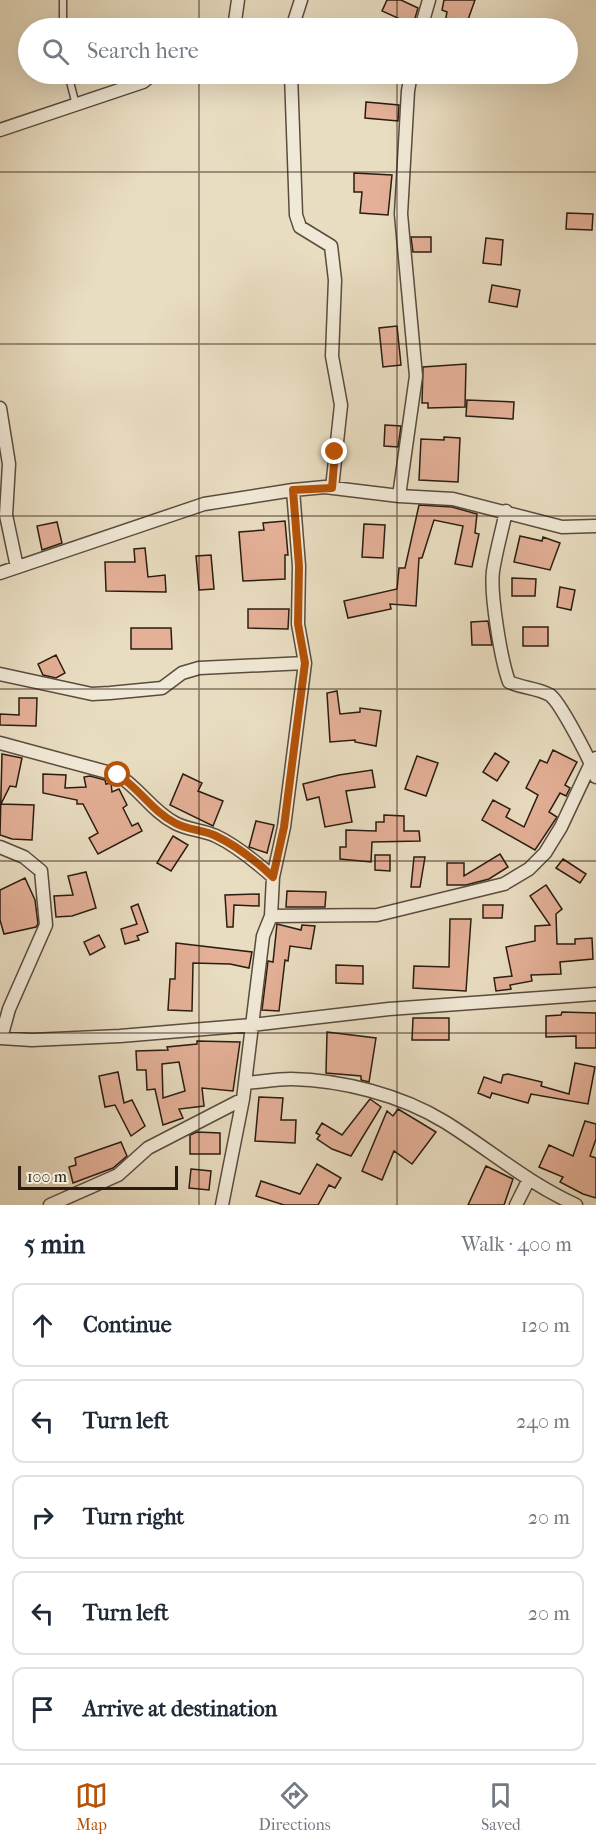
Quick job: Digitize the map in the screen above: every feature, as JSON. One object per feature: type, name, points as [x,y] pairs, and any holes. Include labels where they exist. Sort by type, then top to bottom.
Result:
[{"type":"street","points":[[235,18],[238,0]]},
{"type":"street","points":[[295,18],[301,0]]},
{"type":"street","points":[[424,18],[429,0]]},
{"type":"street","points":[[0,130],[137,84]]},
{"type":"street","points":[[291,84],[296,215],[300,227],[331,246],[334,269],[332,356],[341,405],[332,488]]},
{"type":"street","points":[[399,496],[416,376],[401,214],[409,84]]},
{"type":"street","points":[[0,408],[9,464],[6,515],[17,567]]},
{"type":"street","points":[[0,573],[204,504],[293,490],[332,488],[399,496],[453,499],[562,527],[596,526]]},
{"type":"street","points":[[222,1205],[243,1099],[263,936],[271,916],[273,877],[284,827],[305,663],[298,624],[299,566],[293,490]]},
{"type":"street","points":[[506,511],[493,573],[499,638],[509,682],[541,692],[555,700],[594,760],[596,777]]},
{"type":"street","points":[[0,674],[92,694],[162,688],[182,673],[199,668],[305,663]]},
{"type":"street","points":[[0,743],[118,775],[135,786],[152,807],[177,824],[215,836],[248,855],[273,877]]},
{"type":"street","points":[[271,916],[377,915],[504,884],[529,869],[545,853],[561,827],[594,760]]},
{"type":"street","points":[[0,847],[24,857],[41,871],[46,925],[9,1009],[1,1038],[32,1040],[109,1036],[252,1025],[389,1009],[596,994]]},
{"type":"street","points":[[245,1083],[290,1079],[317,1081],[393,1098],[444,1122],[528,1181],[576,1205]]},
{"type":"street","points":[[50,1205],[118,1174],[148,1148],[243,1099]]},
{"type":"street","points":[[516,1205],[528,1181]]},
{"type":"lane","points":[[63,0],[63,18]]},
{"type":"lane","points":[[70,84],[76,106]]},
{"type":"building","points":[[387,0],[401,0],[418,8],[415,18],[398,18],[382,11]]},
{"type":"building","points":[[444,0],[475,0],[469,18],[446,18],[447,12],[442,10]]},
{"type":"building","points":[[366,102],[399,105],[398,121],[365,118]]},
{"type":"building","points":[[354,173],[392,175],[388,215],[360,213],[362,192],[354,192]]},
{"type":"building","points":[[567,213],[593,214],[592,230],[566,229]]},
{"type":"building","points":[[411,237],[431,237],[431,252],[413,252]]},
{"type":"building","points":[[486,238],[503,240],[501,265],[483,263]]},
{"type":"building","points":[[492,285],[520,290],[517,307],[489,302]]},
{"type":"building","points":[[397,326],[401,365],[383,367],[379,328]]},
{"type":"building","points":[[466,364],[465,407],[428,408],[428,403],[422,403],[423,367]]},
{"type":"building","points":[[467,400],[514,402],[513,419],[466,416]]},
{"type":"building","points":[[385,425],[401,426],[398,447],[384,446]]},
{"type":"building","points":[[444,437],[460,438],[458,482],[419,480],[421,439],[444,440]]},
{"type":"building","points":[[419,505],[452,507],[477,514],[475,533],[479,534],[472,567],[455,564],[463,526],[434,520],[422,558],[419,558],[416,606],[390,604],[391,609],[348,618],[344,601],[397,589],[399,568],[405,568]]},
{"type":"building","points":[[285,521],[288,555],[285,555],[285,579],[243,581],[239,532],[264,530],[263,523]]},
{"type":"building","points":[[57,522],[62,543],[42,550],[37,526]]},
{"type":"building","points":[[364,524],[385,525],[383,558],[362,557]]},
{"type":"building","points":[[520,536],[542,541],[543,537],[560,543],[550,570],[514,562]]},
{"type":"building","points":[[145,548],[148,577],[165,575],[166,592],[106,591],[105,562],[135,562],[134,549]]},
{"type":"building","points":[[211,555],[214,589],[199,590],[196,556]]},
{"type":"building","points":[[512,578],[536,579],[535,596],[512,596]]},
{"type":"building","points":[[560,587],[575,590],[571,610],[557,607]]},
{"type":"building","points":[[248,609],[289,609],[288,629],[248,628]]},
{"type":"building","points":[[488,621],[492,645],[472,645],[471,622]]},
{"type":"building","points":[[523,627],[548,627],[548,646],[523,646]]},
{"type":"building","points":[[131,628],[171,628],[172,649],[131,649]]},
{"type":"building","points":[[56,655],[65,673],[56,678],[43,675],[38,664]]},
{"type":"building","points":[[337,691],[340,714],[360,712],[360,708],[381,711],[376,746],[355,742],[355,740],[330,742],[327,693]]},
{"type":"building","points":[[19,698],[37,698],[36,726],[0,725],[0,714],[19,715]]},
{"type":"building","points":[[553,750],[577,762],[565,785],[570,788],[566,796],[560,793],[549,812],[557,817],[535,850],[482,820],[493,800],[510,809],[506,817],[524,827],[538,795],[526,788],[540,760],[547,763]]},
{"type":"building","points":[[495,753],[509,762],[497,781],[483,772]]},
{"type":"building","points":[[2,754],[22,758],[16,787],[10,786],[1,804],[34,805],[32,840],[12,839],[0,835]]},
{"type":"building","points":[[417,756],[438,763],[426,796],[405,789]]},
{"type":"building","points":[[372,770],[375,787],[346,791],[352,822],[325,827],[319,797],[307,800],[303,784]]},
{"type":"building","points":[[43,774],[66,775],[65,788],[86,787],[84,777],[90,776],[105,780],[106,784],[111,783],[112,792],[119,789],[127,805],[123,808],[132,826],[138,823],[142,831],[98,854],[89,838],[98,833],[83,804],[77,804],[77,800],[43,793]]},
{"type":"building","points":[[183,774],[202,783],[198,791],[223,801],[213,826],[170,805]]},
{"type":"building","points":[[384,815],[404,816],[404,831],[419,831],[420,841],[372,842],[371,862],[340,859],[340,847],[346,847],[346,830],[376,831],[376,822],[384,822]]},
{"type":"building","points":[[256,821],[274,825],[267,853],[249,847]]},
{"type":"building","points":[[173,836],[188,845],[171,871],[157,863]]},
{"type":"building","points":[[500,854],[508,867],[489,879],[466,885],[447,885],[447,863],[464,863],[464,876]]},
{"type":"building","points":[[375,855],[390,855],[390,871],[375,870]]},
{"type":"building","points":[[414,857],[425,857],[420,887],[411,887]]},
{"type":"building","points":[[563,859],[586,874],[580,883],[556,868]]},
{"type":"building","points":[[86,872],[96,908],[72,916],[56,917],[54,896],[73,895],[68,876]]},
{"type":"building","points":[[25,878],[35,900],[38,924],[36,927],[4,934],[0,920],[0,890]]},
{"type":"building","points":[[546,885],[562,909],[556,914],[557,944],[575,944],[575,939],[592,938],[593,959],[560,962],[561,974],[531,975],[532,981],[510,985],[511,989],[496,991],[494,978],[512,976],[506,947],[535,941],[535,926],[550,925],[530,896]]},
{"type":"building","points":[[287,891],[326,892],[325,907],[286,907]]},
{"type":"building","points":[[259,894],[259,906],[234,905],[233,927],[227,927],[225,895]]},
{"type":"building","points":[[138,904],[148,932],[137,936],[139,940],[125,944],[121,929],[137,924],[131,907]]},
{"type":"building","points":[[483,905],[503,905],[502,918],[483,918]]},
{"type":"building","points":[[450,919],[471,919],[466,991],[413,988],[414,966],[449,967]]},
{"type":"building","points":[[277,924],[301,930],[302,925],[315,926],[311,949],[290,946],[288,961],[285,960],[279,1011],[262,1010],[268,961],[273,962]]},
{"type":"building","points":[[99,935],[105,947],[90,955],[84,942]]},
{"type":"building","points":[[176,943],[252,952],[249,968],[230,964],[193,963],[192,1011],[168,1010],[170,979],[175,979]]},
{"type":"building","points":[[336,965],[363,966],[363,984],[336,983]]},
{"type":"building","points":[[562,1012],[596,1013],[596,1048],[576,1048],[576,1036],[546,1037],[546,1016],[561,1015]]},
{"type":"building","points":[[413,1018],[449,1018],[449,1040],[412,1040]]},
{"type":"building","points":[[327,1032],[376,1038],[369,1082],[361,1080],[361,1076],[326,1073]]},
{"type":"building","points":[[197,1041],[240,1042],[233,1091],[202,1088],[204,1106],[179,1109],[183,1118],[163,1125],[155,1089],[147,1090],[146,1070],[137,1070],[136,1051],[168,1050],[167,1047],[197,1044]],"holes":[[[179,1062],[185,1091],[163,1098],[162,1064]]]},
{"type":"building","points":[[575,1063],[595,1067],[588,1104],[531,1094],[528,1103],[492,1093],[490,1098],[478,1093],[484,1077],[501,1083],[503,1075],[508,1074],[542,1082],[541,1086],[569,1094]]},
{"type":"building","points":[[118,1072],[124,1103],[132,1100],[145,1126],[131,1136],[115,1105],[105,1107],[99,1076]]},
{"type":"building","points":[[259,1097],[283,1098],[281,1120],[296,1120],[295,1143],[255,1141]]},
{"type":"building","points":[[370,1099],[381,1107],[351,1156],[332,1149],[317,1139],[320,1135],[316,1133],[322,1123],[342,1135]]},
{"type":"building","points":[[398,1109],[436,1132],[412,1164],[394,1151],[382,1180],[362,1171],[387,1111],[393,1116]]},
{"type":"building","points":[[585,1121],[596,1124],[596,1139],[590,1156],[596,1158],[596,1198],[560,1182],[563,1177],[539,1167],[549,1145],[573,1156]]},
{"type":"building","points":[[197,1132],[220,1133],[220,1154],[190,1154],[190,1135]]},
{"type":"building","points":[[121,1142],[127,1156],[113,1168],[73,1183],[69,1167],[76,1165],[75,1158]]},
{"type":"building","points":[[317,1164],[341,1178],[335,1188],[329,1185],[318,1205],[284,1205],[256,1196],[261,1181],[300,1194]]},
{"type":"building","points":[[486,1166],[513,1179],[504,1205],[468,1205]]},
{"type":"building","points":[[191,1169],[211,1171],[209,1190],[189,1188]]},
{"type":"route","points":[[118,775],[135,786],[152,807],[177,824],[215,836],[248,855],[273,877],[284,827],[305,663],[298,624],[299,566],[293,490],[332,488],[335,452]]}]
